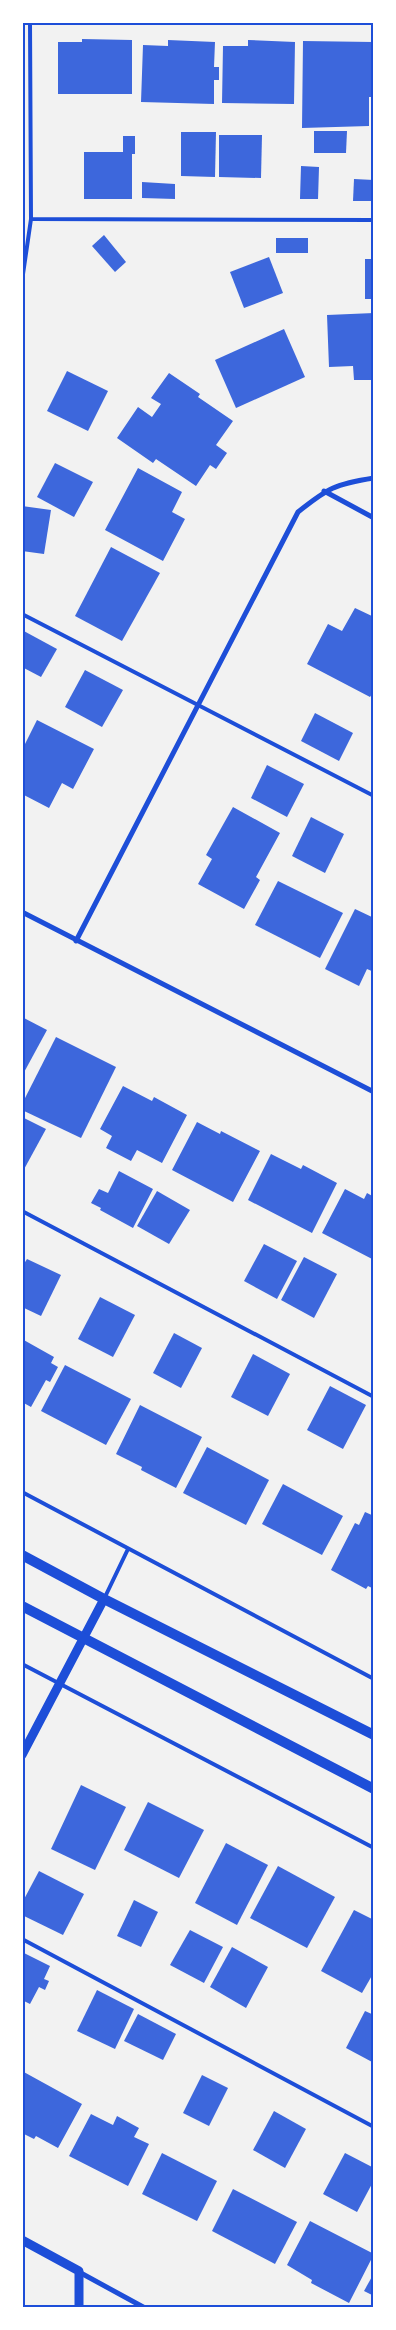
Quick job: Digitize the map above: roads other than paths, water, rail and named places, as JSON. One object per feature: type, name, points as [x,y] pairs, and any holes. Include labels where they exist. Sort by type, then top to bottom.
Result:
[{"type":"main road","points":[[22,1555],[104,1599],[374,1735]]},
{"type":"main road","points":[[22,1606],[84,1636],[374,1789]]},
{"type":"street","points":[[76,941],[298,512],[324,491],[342,483],[374,478]]},
{"type":"street","points":[[324,491],[374,518]]},
{"type":"street","points":[[22,912],[374,1092]]},
{"type":"street","points":[[22,1755],[104,1599]]},
{"type":"street","points":[[22,2240],[145,2308]]},
{"type":"street","points":[[79,2271],[79,2308]]},
{"type":"lane","points":[[22,281],[31,219],[30,22]]},
{"type":"lane","points":[[31,219],[374,220]]},
{"type":"lane","points":[[22,614],[374,796]]},
{"type":"lane","points":[[22,1211],[374,1397]]},
{"type":"lane","points":[[22,1492],[374,1679]]},
{"type":"lane","points":[[104,1599],[128,1549]]},
{"type":"lane","points":[[22,1664],[374,1848]]},
{"type":"lane","points":[[22,1939],[374,2127]]}]
